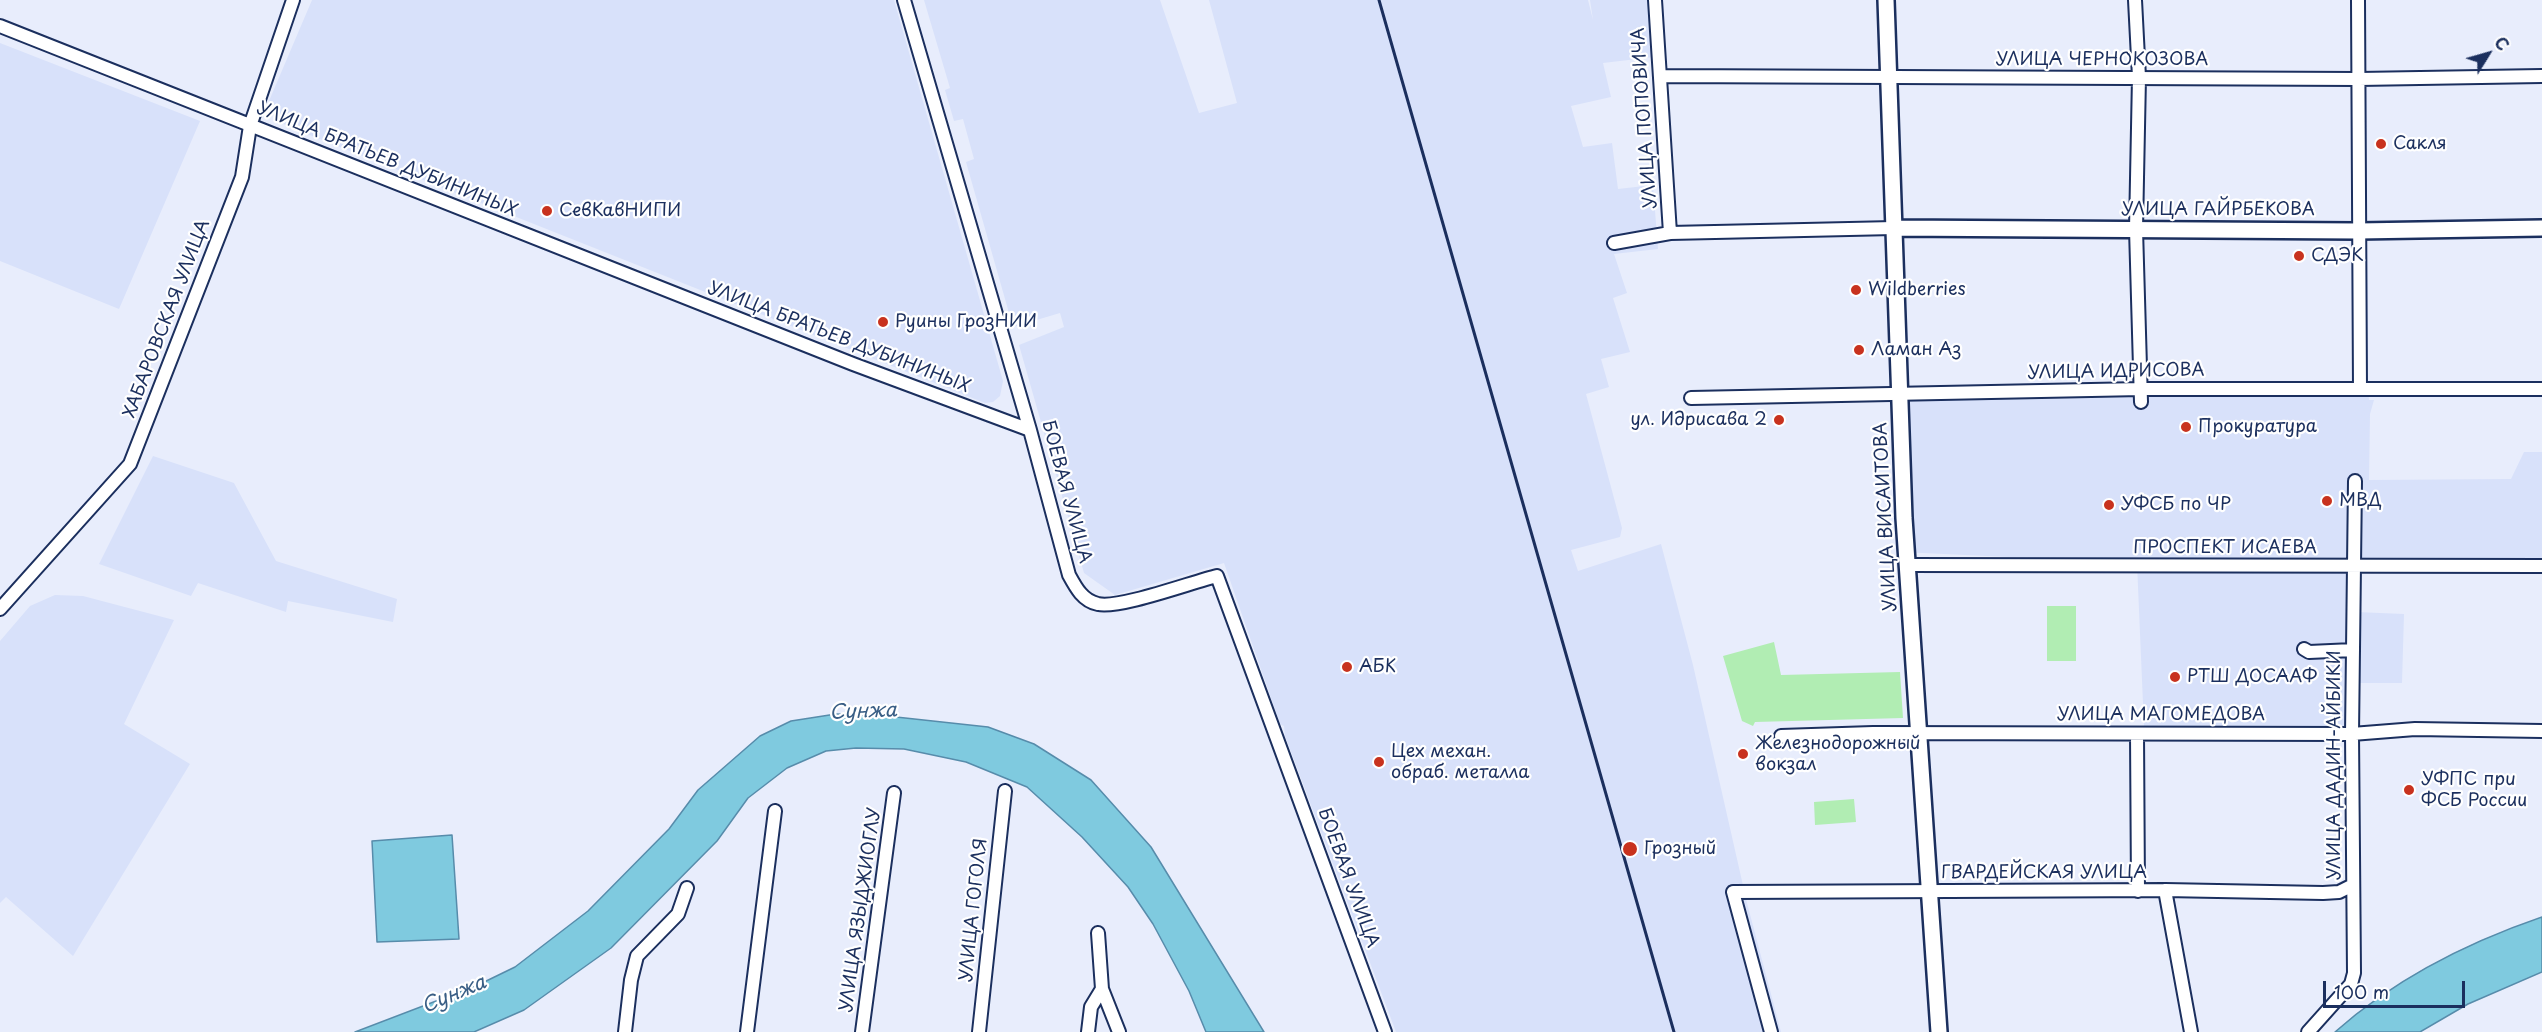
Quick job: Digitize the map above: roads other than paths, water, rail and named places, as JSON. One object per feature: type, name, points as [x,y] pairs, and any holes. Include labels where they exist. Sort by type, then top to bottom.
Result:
[{"type":"main road","name":"УЛИЦА ВИСАИТОВА","points":[[1886,0],[1907,565],[1939,1032]]},
{"type":"main road","name":"УЛИЦА ГАЙРБЕКОВА","points":[[1894,228],[2358,231],[2542,228]]},
{"type":"street","name":"ХАБАРОВСКАЯ УЛИЦА","points":[[0,609],[130,464],[242,177],[250,126],[292,0]]},
{"type":"street","name":"БОЕВАЯ УЛИЦА","points":[[904,0],[1070,575],[1078,591],[1087,600],[1109,605],[1217,576],[1385,1032]]},
{"type":"street","name":"УЛИЦА ПОПОВИЧА","points":[[1655,0],[1670,233]]},
{"type":"street","points":[[2135,0],[2139,77],[2136,230],[2141,402]]},
{"type":"street","points":[[2358,0],[2360,389]]},
{"type":"street","name":"УЛИЦА БРАТЬЕВ ДУБИНИНЫХ","points":[[0,26],[853,364],[1030,430]]},
{"type":"street","name":"УЛИЦА ЧЕРНОКОЗОВА","points":[[1661,76],[1889,79],[2139,77],[2359,79],[2542,76]]},
{"type":"street","points":[[1614,243],[1670,233],[1894,228]]},
{"type":"street","name":"УЛИЦА ИДРИСОВА","points":[[1691,398],[2141,388],[2542,389]]},
{"type":"street","name":"УЛИЦА ДАДИН-АЙБИКИ","points":[[2308,1032],[2351,984],[2354,973],[2352,734],[2355,482]]},
{"type":"street","name":"ПРОСПЕКТ ИСАЕВА","points":[[1907,565],[2542,566]]},
{"type":"street","points":[[2304,650],[2309,652],[2353,650]]},
{"type":"street","name":"УЛИЦА МАГОМЕДОВА","points":[[1781,736],[2352,734],[2415,729],[2542,731]]},
{"type":"street","points":[[2137,734],[2138,891]]},
{"type":"street","name":"УЛИЦА ГОГОЛЯ","points":[[979,1032],[1005,791]]},
{"type":"street","name":"УЛИЦА ЯЗЫДЖИОГЛУ","points":[[862,1032],[894,793]]},
{"type":"street","points":[[747,1032],[775,811]]},
{"type":"street","name":"ГВАРДЕЙСКАЯ УЛИЦА","points":[[1771,1032],[1733,892],[2165,890],[2323,893],[2339,892],[2353,885]]},
{"type":"street","points":[[625,1032],[631,980],[637,956],[678,914],[687,888]]},
{"type":"street","points":[[2165,890],[2191,1032]]},
{"type":"street","points":[[1098,933],[1102,989],[1119,1032]]},
{"type":"street","points":[[1088,1032],[1091,1007],[1102,989]]},
{"type":"water","name":"Сунжа","points":[[836,714],[896,717],[988,727],[1034,744],[1091,780],[1151,847],[1264,1032],[1206,1032],[1189,991],[1153,924],[1128,887],[1082,837],[1027,787],[966,762],[904,749],[856,748],[826,751],[787,768],[748,798],[717,841],[611,948],[524,1010],[474,1032],[355,1032],[478,985],[515,967],[588,911],[669,829],[698,790],[760,736],[791,721]]},
{"type":"water","points":[[452,835],[459,939],[377,942],[372,841]]},
{"type":"water","points":[[2542,917],[2542,972],[2468,1004],[2420,1032],[2335,1032],[2382,995],[2433,964],[2486,938]]},
{"type":"railway","points":[[1379,0],[1674,1032]]},
{"type":"place","name":"Сакля","points":[[2381,144]]},
{"type":"place","name":"СевКавНИПИ","points":[[547,211]]},
{"type":"place","name":"СДЭК","points":[[2299,256]]},
{"type":"place","name":"Wildberries","points":[[1856,290]]},
{"type":"place","name":"Руины ГрозНИИ","points":[[883,322]]},
{"type":"place","name":"Ламан Аз","points":[[1859,350]]},
{"type":"place","name":"ул. Идрисава 2","points":[[1779,420]]},
{"type":"place","name":"Прокуратура","points":[[2186,427]]},
{"type":"place","name":"МВД","points":[[2327,501]]},
{"type":"place","name":"УФСБ по ЧР","points":[[2109,505]]},
{"type":"place","name":"АБК","points":[[1347,667]]},
{"type":"place","name":"РТШ ДОСААФ","points":[[2175,677]]},
{"type":"place","name":"Железнодорожный вокзал","points":[[1743,754]]},
{"type":"place","name":"Цех механ. обраб. металла","points":[[1379,762]]},
{"type":"place","name":"УФПС при ФСБ России","points":[[2409,790]]},
{"type":"place","name":"Грозный","points":[[1630,849]]}]
